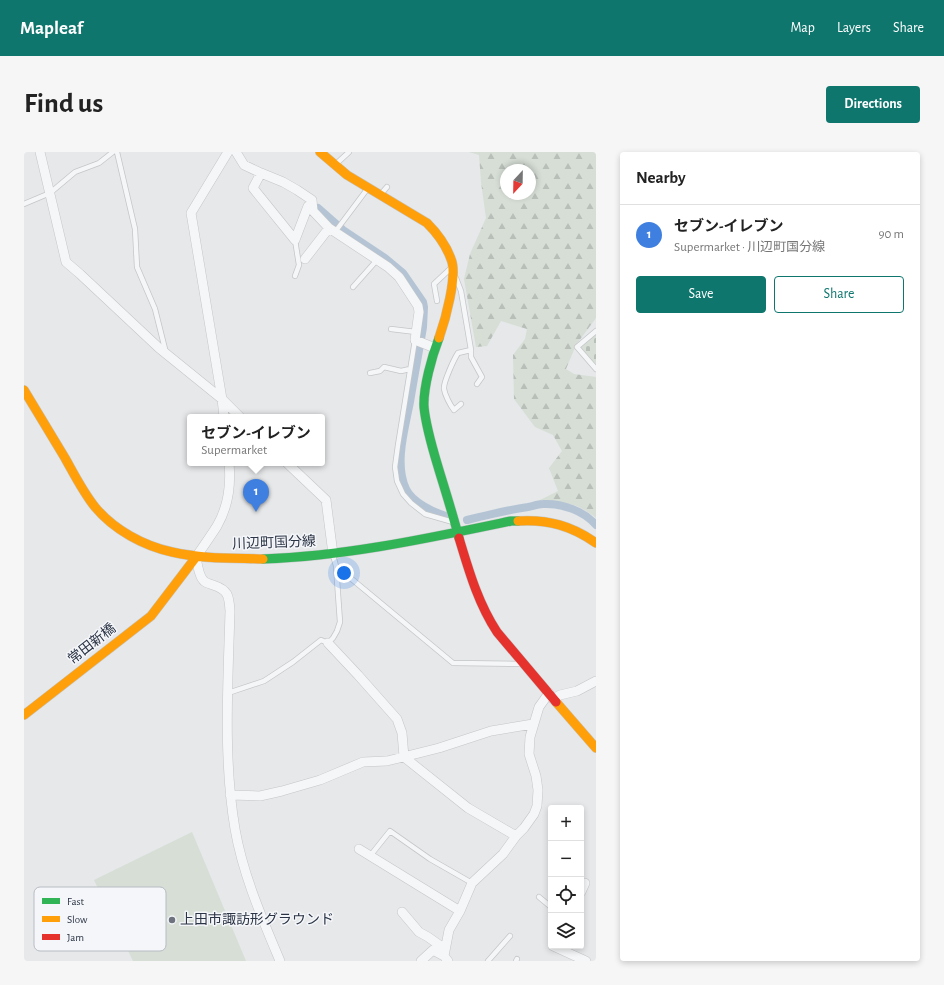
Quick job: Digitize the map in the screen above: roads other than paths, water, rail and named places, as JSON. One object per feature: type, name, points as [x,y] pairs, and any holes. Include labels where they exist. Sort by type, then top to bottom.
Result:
[{"type":"street","points":[[40,152],[66,262],[166,354],[237,414]]},
{"type":"street","points":[[224,414],[191,213],[228,152]]},
{"type":"street","points":[[236,152],[244,165],[283,182],[312,200],[313,211],[333,230],[388,267],[399,277],[418,306],[418,339],[435,348]]},
{"type":"street","points":[[320,152],[347,175],[427,223],[437,233],[452,260],[453,269],[450,298],[435,348],[425,389],[424,406],[432,448],[454,523],[474,586],[489,620],[497,632],[596,748]]},
{"type":"street","points":[[261,173],[253,188],[296,240]]},
{"type":"street","points":[[296,240],[308,206],[312,205]]},
{"type":"street","points":[[305,259],[333,230]]},
{"type":"street","name":"川辺町国分線","points":[[24,390],[84,490],[96,507],[104,516],[132,536],[152,547],[167,552],[196,557],[284,559],[333,554],[392,545],[511,521],[528,519],[566,526],[584,534],[596,543]]},
{"type":"street","points":[[229,466],[230,487],[223,515],[196,557],[201,578],[204,582],[222,588],[227,593],[229,599],[228,755],[230,795],[235,830],[248,880],[258,910],[280,961]]},
{"type":"street","points":[[290,466],[326,500],[333,554]]},
{"type":"street","name":"常田新橋","points":[[24,715],[151,616],[196,557]]},
{"type":"street","points":[[328,643],[398,719],[402,733],[404,756],[468,808],[516,836]]},
{"type":"street","points":[[445,956],[449,930],[460,911],[472,883],[503,854],[534,814],[537,806],[538,790],[536,776],[529,754],[530,737],[539,707],[551,696],[577,691],[596,681]]},
{"type":"street","points":[[230,795],[260,796],[282,791],[320,780],[363,762],[387,761],[439,748],[491,731],[533,724]]},
{"type":"street","points":[[359,849],[460,911]]},
{"type":"street","points":[[402,912],[419,932],[428,937],[445,956]]},
{"type":"street","points":[[560,949],[586,961]]},
{"type":"street","points":[[420,961],[433,950],[445,956]]},
{"type":"lane","points":[[24,204],[50,193],[75,172],[99,163],[113,152]]},
{"type":"lane","points":[[117,152],[136,229],[137,267],[156,309],[166,354]]},
{"type":"lane","points":[[334,165],[349,152]]},
{"type":"lane","points":[[379,195],[387,187]]},
{"type":"lane","points":[[333,230],[349,213],[368,188]]},
{"type":"lane","points":[[295,276],[299,265],[296,240]]},
{"type":"lane","points":[[354,287],[377,260]]},
{"type":"lane","points":[[437,301],[434,284],[453,269],[461,291],[471,356],[482,377],[477,384]]},
{"type":"lane","points":[[391,328],[418,339],[410,369],[396,460],[395,467],[397,481],[403,494],[411,503],[425,514],[454,523]]},
{"type":"lane","points":[[596,331],[577,347],[596,368]]},
{"type":"lane","points":[[461,404],[454,410],[450,405],[444,389],[451,365],[458,353],[471,350]]},
{"type":"lane","points":[[370,373],[380,371],[384,367],[401,371],[410,369]]},
{"type":"lane","points":[[228,692],[264,681],[293,662],[322,640],[328,643],[337,631],[340,622],[336,566],[333,554]]},
{"type":"lane","points":[[336,566],[453,663],[524,664]]},
{"type":"lane","points":[[370,856],[390,831],[430,859],[472,883]]},
{"type":"lane","points":[[540,897],[548,904]]},
{"type":"lane","points":[[488,961],[510,936]]},
{"type":"waterway","points":[[318,208],[343,230],[385,258],[403,273],[423,302],[423,327],[403,434],[401,469],[406,489],[409,494],[429,509],[446,516]]},
{"type":"waterway","points":[[467,520],[541,504],[550,504],[579,512],[596,525]]},
{"type":"place","name":"セブン-イレブン","points":[[256,512]]},
{"type":"place","name":"上田市諏訪形グラウンド","points":[[172,920]]}]
